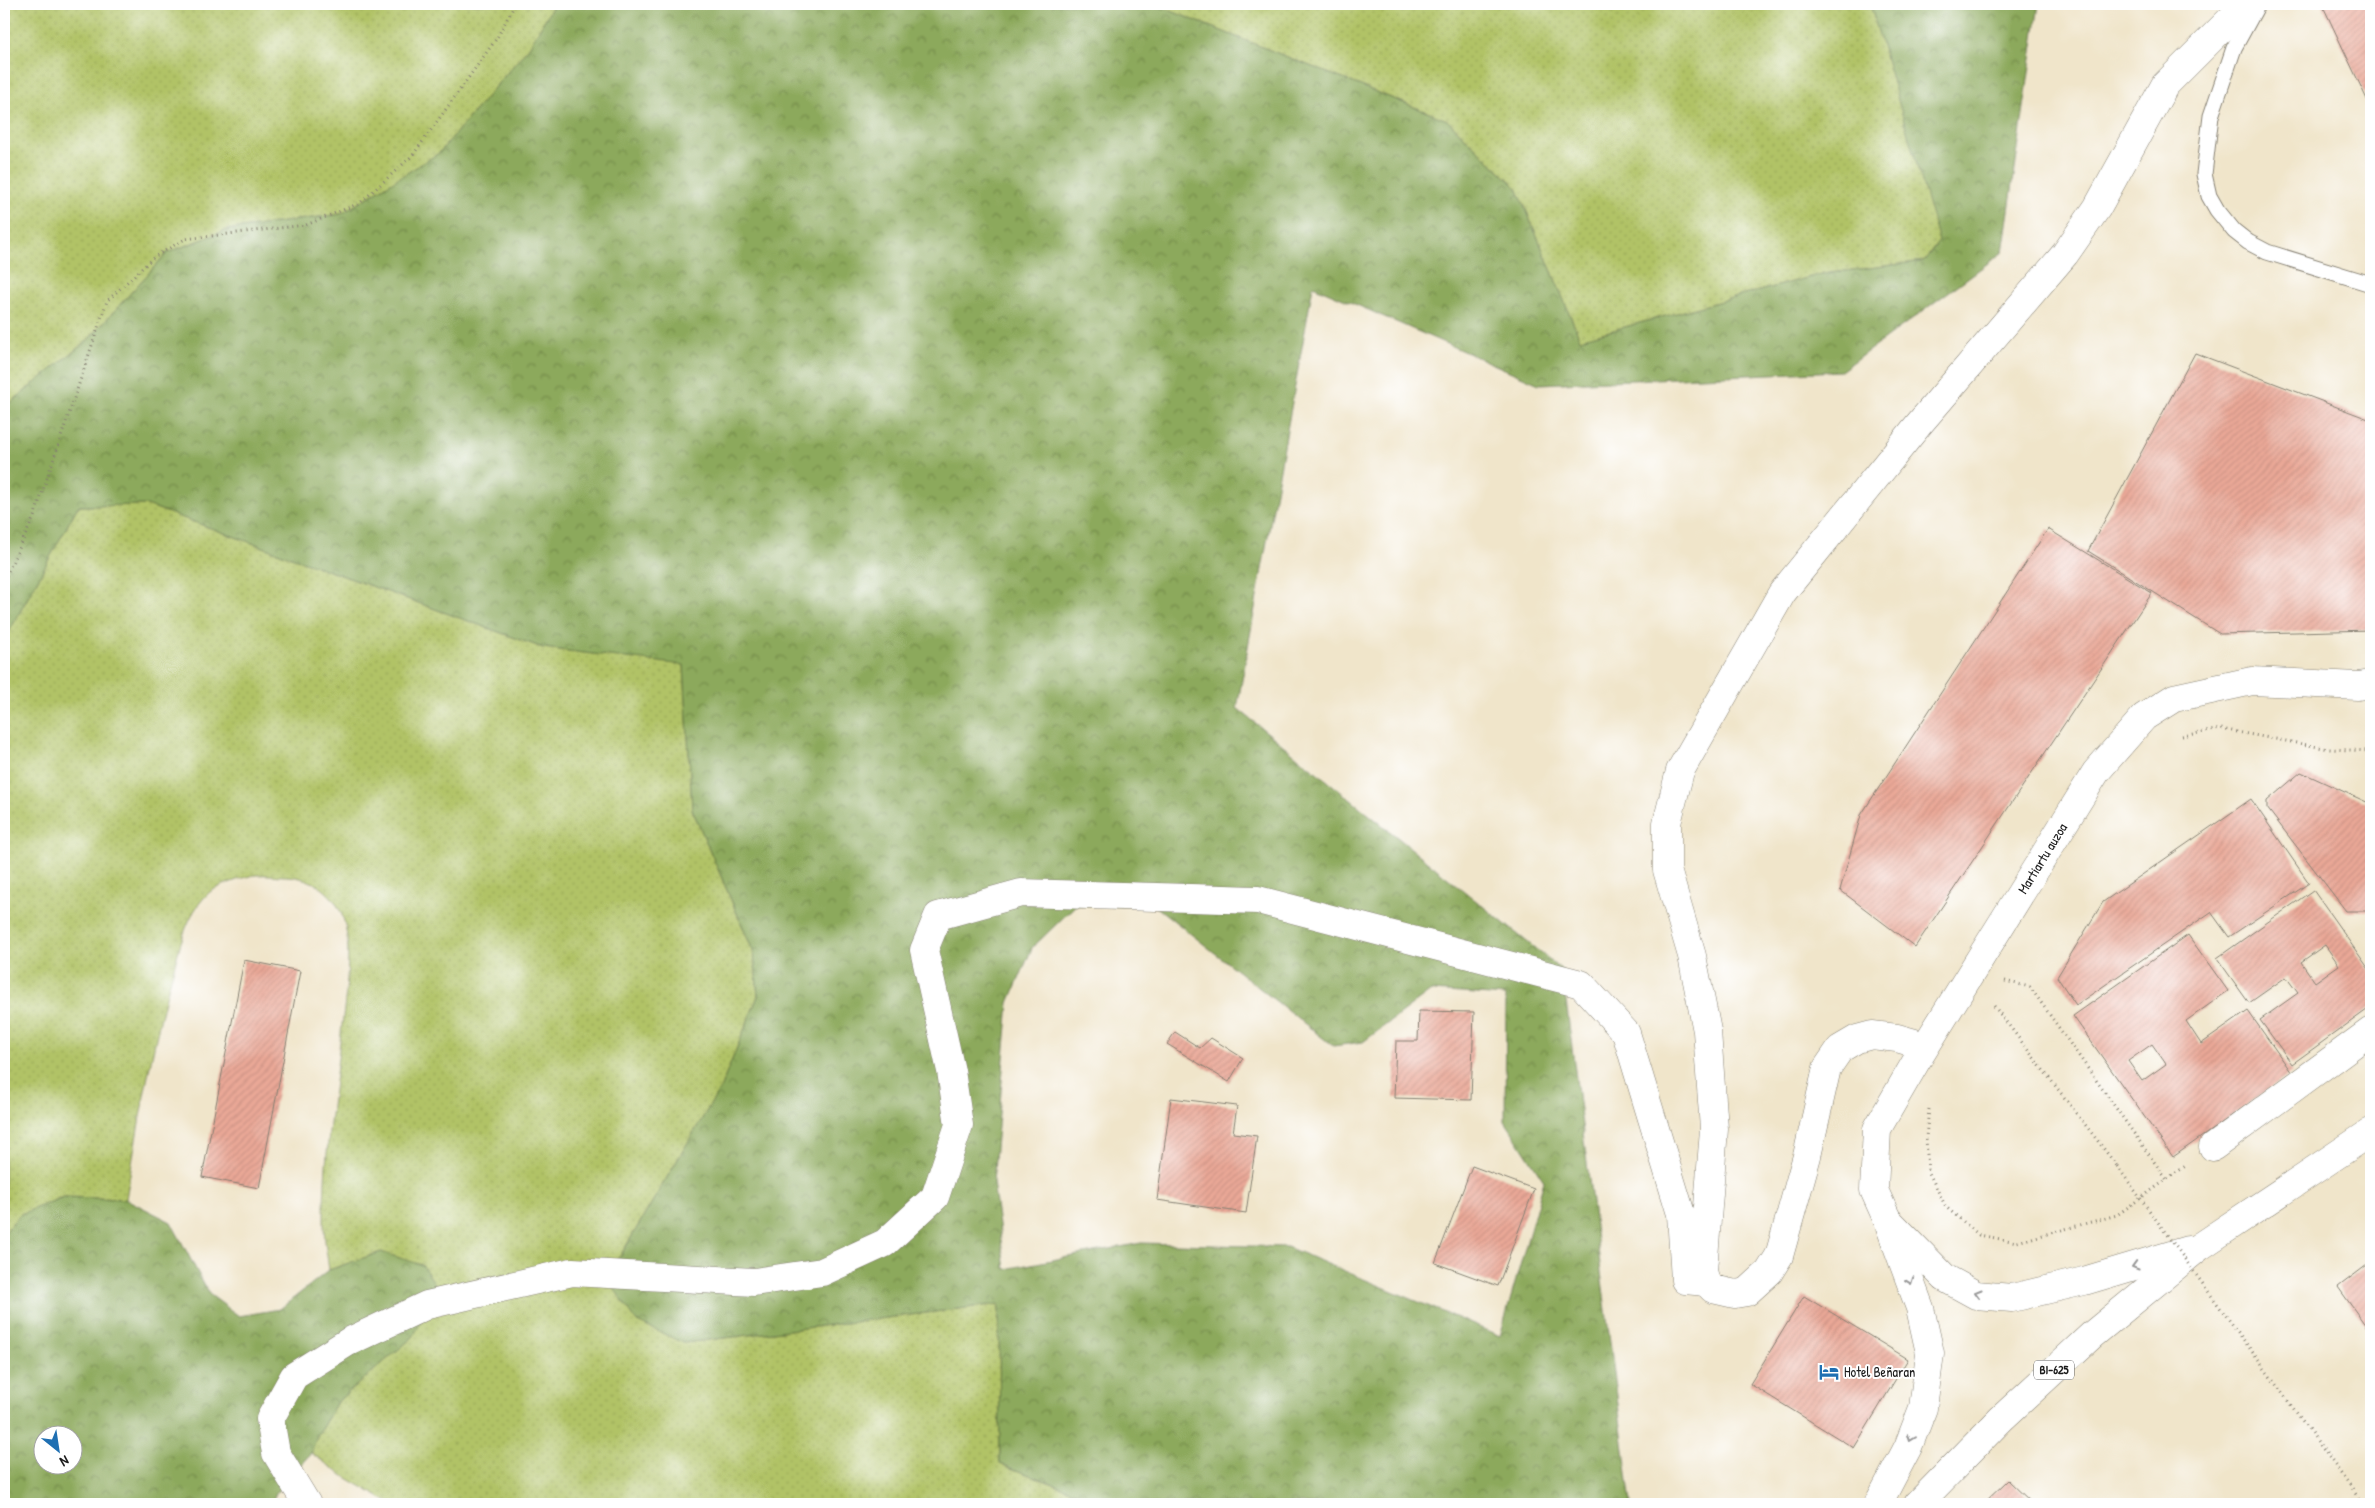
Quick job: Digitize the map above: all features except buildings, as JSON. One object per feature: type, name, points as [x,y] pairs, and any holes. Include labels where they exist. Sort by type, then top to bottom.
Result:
[{"type":"street","points":[[1925,1046],[1897,1038],[1872,1035],[1857,1039],[1840,1049],[1827,1068],[1807,1156],[1779,1256],[1769,1272],[1747,1292],[1735,1294],[1713,1289],[1706,1282],[1703,1272],[1714,1130],[1707,1032],[1692,956],[1667,870],[1667,823],[1680,771],[1782,593],[1919,424],[2065,254],[2097,208],[2166,85],[2243,7],[2250,4]]},
{"type":"street","name":"Martiartu auzoa","points":[[1878,1504],[1908,1447],[1923,1408],[1930,1354],[1920,1308],[1887,1219],[1874,1190],[1877,1129],[1925,1046],[2096,772],[2144,718],[2174,698],[2252,681],[2358,686],[2371,684]]},
{"type":"street","points":[[307,1504],[276,1453],[270,1419],[294,1376],[348,1342],[427,1305],[572,1272],[754,1282],[822,1272],[885,1243],[935,1197],[959,1125],[951,1071],[924,950],[938,916],[1021,893],[1258,900],[1581,984],[1626,1034],[1681,1214],[1685,1280],[1706,1282]]},
{"type":"street","points":[[2213,1147],[2371,1031]]},
{"type":"street","name":"BI-625","points":[[1918,1504],[2015,1406],[2092,1335],[2199,1247],[2371,1132]]},
{"type":"street","points":[[1887,1219],[1945,1278],[1976,1295],[2012,1298],[2084,1281],[2199,1247]]},
{"type":"lane","points":[[2258,4],[2234,48],[2211,116],[2204,174],[2209,196],[2217,210],[2234,231],[2248,242],[2267,252],[2371,284]]},
{"type":"path","points":[[4,580],[34,517],[107,301],[154,257],[185,239],[306,225],[360,203],[414,155],[497,38],[515,4]]},
{"type":"path","points":[[2179,737],[2186,734],[2221,729],[2330,749],[2371,751]]},
{"type":"path","points":[[2007,972],[2002,981],[2030,987],[2167,1180]]},
{"type":"path","points":[[1987,1010],[1994,1006],[2117,1166],[2363,1504]]},
{"type":"path","points":[[1930,1101],[1926,1138],[1928,1171],[1946,1207],[1979,1235],[2017,1242],[2117,1215],[2213,1147]]},
{"type":"green space","points":[[14,4],[554,4],[529,47],[439,153],[341,214],[227,230],[167,253],[88,340],[4,408],[4,12]]},
{"type":"green space","points":[[554,4],[1153,4],[1447,120],[1517,188],[1580,339],[1822,274],[1924,261],[1939,241],[1870,4],[2039,4],[2003,252],[1841,371],[1539,384],[1313,286],[1237,708],[1562,970],[1631,1504],[1108,1504],[1000,1464],[999,1304],[684,1343],[637,1322],[607,1278],[721,1087],[758,996],[754,953],[692,809],[684,665],[543,648],[147,505],[78,506],[4,641],[4,408],[88,340],[167,253],[227,230],[341,214],[439,153],[529,47]],"holes":[[[1076,905],[1154,905],[1333,1046],[1363,1042],[1431,991],[1506,996],[1505,1121],[1544,1181],[1500,1336],[1287,1247],[1141,1243],[1005,1269],[993,1182],[1009,1003],[1032,948]]]},
{"type":"green space","points":[[1153,4],[1870,4],[1940,241],[1924,261],[1822,274],[1580,339],[1517,188],[1447,120]]},
{"type":"green space","points":[[147,505],[543,648],[684,664],[692,809],[754,953],[758,996],[721,1087],[607,1278],[684,1343],[999,1304],[1000,1464],[1108,1504],[391,1504],[345,1477],[311,1453],[317,1436],[337,1402],[413,1337],[381,1252],[329,1270],[324,1230],[325,1178],[347,980],[347,934],[340,911],[330,895],[315,884],[296,877],[257,875],[225,884],[210,892],[189,921],[177,955],[157,1033],[126,1199],[63,1197],[19,1215],[4,1234],[4,641],[78,506]]},
{"type":"green space","points":[[63,1197],[126,1199],[171,1222],[209,1294],[239,1316],[280,1309],[329,1270],[381,1252],[422,1265],[438,1288],[413,1337],[337,1402],[317,1436],[311,1453],[276,1493],[271,1504],[4,1504],[4,1234],[19,1215]]},
{"type":"place","name":"Hotel Beñaran","points":[[1829,1372]]}]
